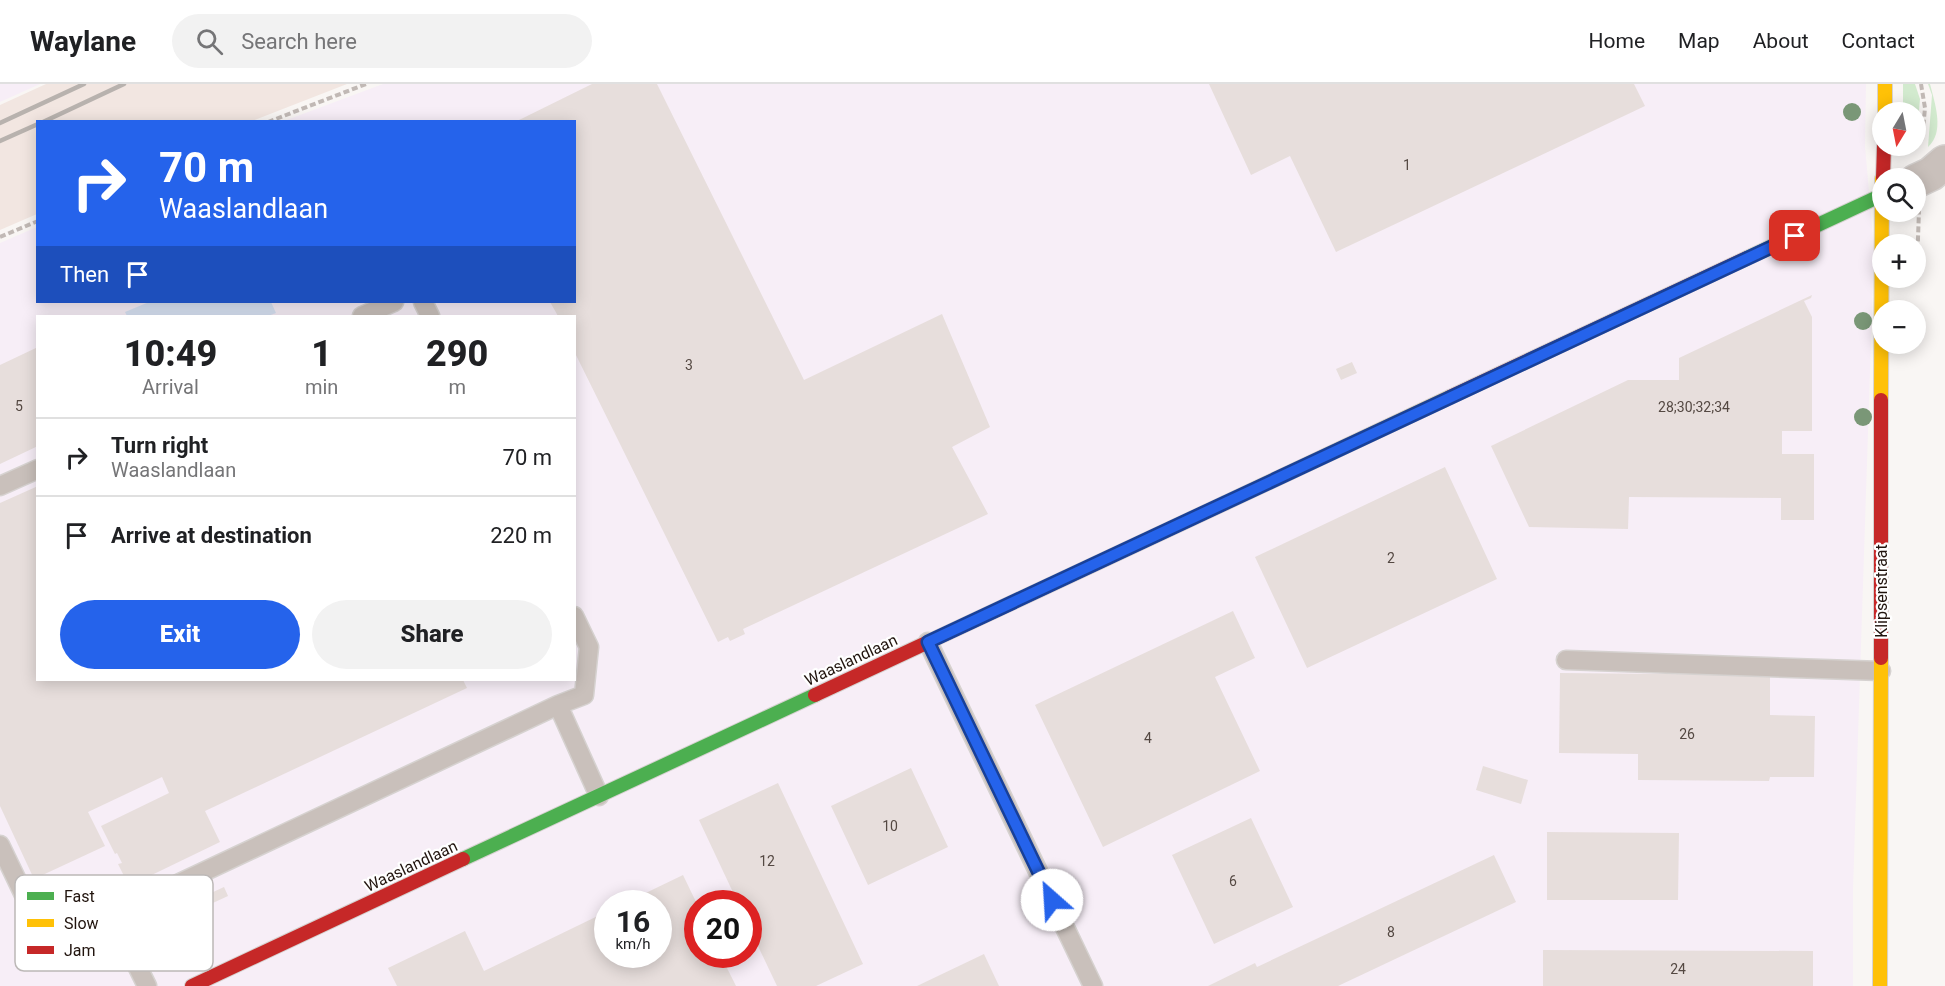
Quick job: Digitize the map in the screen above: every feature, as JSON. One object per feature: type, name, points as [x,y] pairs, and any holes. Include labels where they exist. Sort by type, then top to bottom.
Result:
[{"type":"street","points":[[1885,102],[1886,84]]},
{"type":"street","points":[[1926,176],[1931,174],[1934,151]]},
{"type":"street","name":"Waaslandlaan","points":[[192,986],[1872,200]]},
{"type":"street","name":"Klipsenstraat","points":[[1880,986],[1882,222]]},
{"type":"lane","points":[[364,315],[392,303]]},
{"type":"lane","points":[[0,486],[36,470]]},
{"type":"lane","points":[[197,875],[558,705],[585,695],[590,647],[576,620]]},
{"type":"lane","points":[[928,642],[1093,986]]},
{"type":"lane","points":[[1566,660],[1881,671]]},
{"type":"lane","points":[[558,705],[599,796]]},
{"type":"lane","points":[[0,845],[15,876]]},
{"type":"lane","points":[[140,971],[147,986]]},
{"type":"path","points":[[273,120],[366,84]]},
{"type":"path","points":[[1921,84],[1934,151]]},
{"type":"path","points":[[0,237],[36,222]]},
{"type":"shaded area","points":[[0,84],[40,84],[0,102]]},
{"type":"shaded area","points":[[46,84],[347,84],[255,120],[36,120],[36,214],[0,230],[0,105]]},
{"type":"shaded area","points":[[383,84],[1866,84],[1865,146],[1873,234],[1873,288],[1853,889],[1853,986],[0,986],[0,243],[36,227],[36,303],[576,303],[576,120],[287,120]]},
{"type":"green space","points":[[1903,84],[1915,84],[1920,102],[1903,102]]},
{"type":"green space","points":[[1928,84],[1930,84],[1934,100],[1937,126],[1933,141],[1928,147],[1932,95]]},
{"type":"water","points":[[147,303],[271,303],[276,313],[271,315],[126,315],[125,312]]},
{"type":"building","points":[[592,84],[657,84],[804,380],[942,314],[990,427],[952,447],[988,514],[743,629],[745,634],[730,641],[728,637],[718,642],[576,355],[576,315],[557,315],[551,303],[576,303],[576,120],[519,120]]},
{"type":"building","points":[[1209,84],[1634,84],[1645,106],[1336,252],[1290,156],[1251,175]]},
{"type":"building","points":[[1812,295],[1804,301],[1812,317],[1812,431],[1782,431],[1782,454],[1814,454],[1814,520],[1781,520],[1781,498],[1629,497],[1628,529],[1529,527],[1491,446],[1628,380],[1679,380],[1679,358]]},
{"type":"building","points":[[36,348],[36,447],[0,464],[0,365]]},
{"type":"building","points":[[1352,362],[1357,373],[1341,380],[1336,369]]},
{"type":"building","points":[[1445,467],[1497,579],[1307,668],[1255,557]]},
{"type":"building","points":[[36,487],[36,681],[464,681],[467,688],[205,811],[220,842],[152,875],[124,875],[118,864],[122,863],[101,826],[169,793],[162,777],[88,812],[105,846],[43,875],[32,875],[0,806],[0,503]]},
{"type":"building","points":[[1233,611],[1255,658],[1215,677],[1260,771],[1103,847],[1035,705]]},
{"type":"building","points":[[1560,673],[1770,675],[1770,715],[1815,716],[1814,777],[1770,777],[1769,781],[1638,780],[1638,754],[1559,753]]},
{"type":"building","points":[[1483,766],[1528,780],[1521,804],[1476,790]]},
{"type":"building","points":[[911,768],[948,847],[868,885],[831,806]]},
{"type":"building","points":[[778,783],[863,964],[816,986],[777,986],[762,954],[762,890],[732,890],[699,820]]},
{"type":"building","points":[[1251,818],[1293,907],[1214,944],[1172,855]]},
{"type":"building","points":[[1547,832],[1679,833],[1678,900],[1547,900]]},
{"type":"building","points":[[1494,855],[1516,902],[1338,986],[1208,986],[1255,963],[1257,967]]},
{"type":"building","points":[[683,875],[690,890],[684,890],[684,968],[727,968],[736,986],[397,986],[388,968],[465,931],[484,971],[594,918],[594,968],[672,968],[672,890],[652,890]]},
{"type":"building","points":[[224,887],[228,896],[213,903],[213,892]]},
{"type":"building","points":[[1543,950],[1813,951],[1813,986],[1543,986]]},
{"type":"building","points":[[984,954],[999,986],[917,986]]},
{"type":"railway","points":[[0,123],[84,84]]},
{"type":"railway","points":[[47,120],[124,84]]},
{"type":"railway","points":[[0,141],[36,125]]},
{"type":"traffic: fast","points":[[1747,258],[1872,200]]},
{"type":"traffic: fast","points":[[463,859],[815,695]]},
{"type":"traffic: slow","points":[[1885,84],[1885,102]]},
{"type":"traffic: slow","points":[[1881,400],[1882,222]]},
{"type":"traffic: slow","points":[[1225,503],[1450,397]]},
{"type":"traffic: slow","points":[[1880,986],[1881,658]]},
{"type":"traffic: jam","points":[[1883,168],[1884,156]]},
{"type":"traffic: jam","points":[[1450,397],[1747,258]]},
{"type":"traffic: jam","points":[[1881,400],[1881,658]]},
{"type":"traffic: jam","points":[[815,695],[1225,503]]},
{"type":"traffic: jam","points":[[192,986],[463,859]]},
{"type":"route","points":[[1052,900],[928,642],[1795,236]]}]
